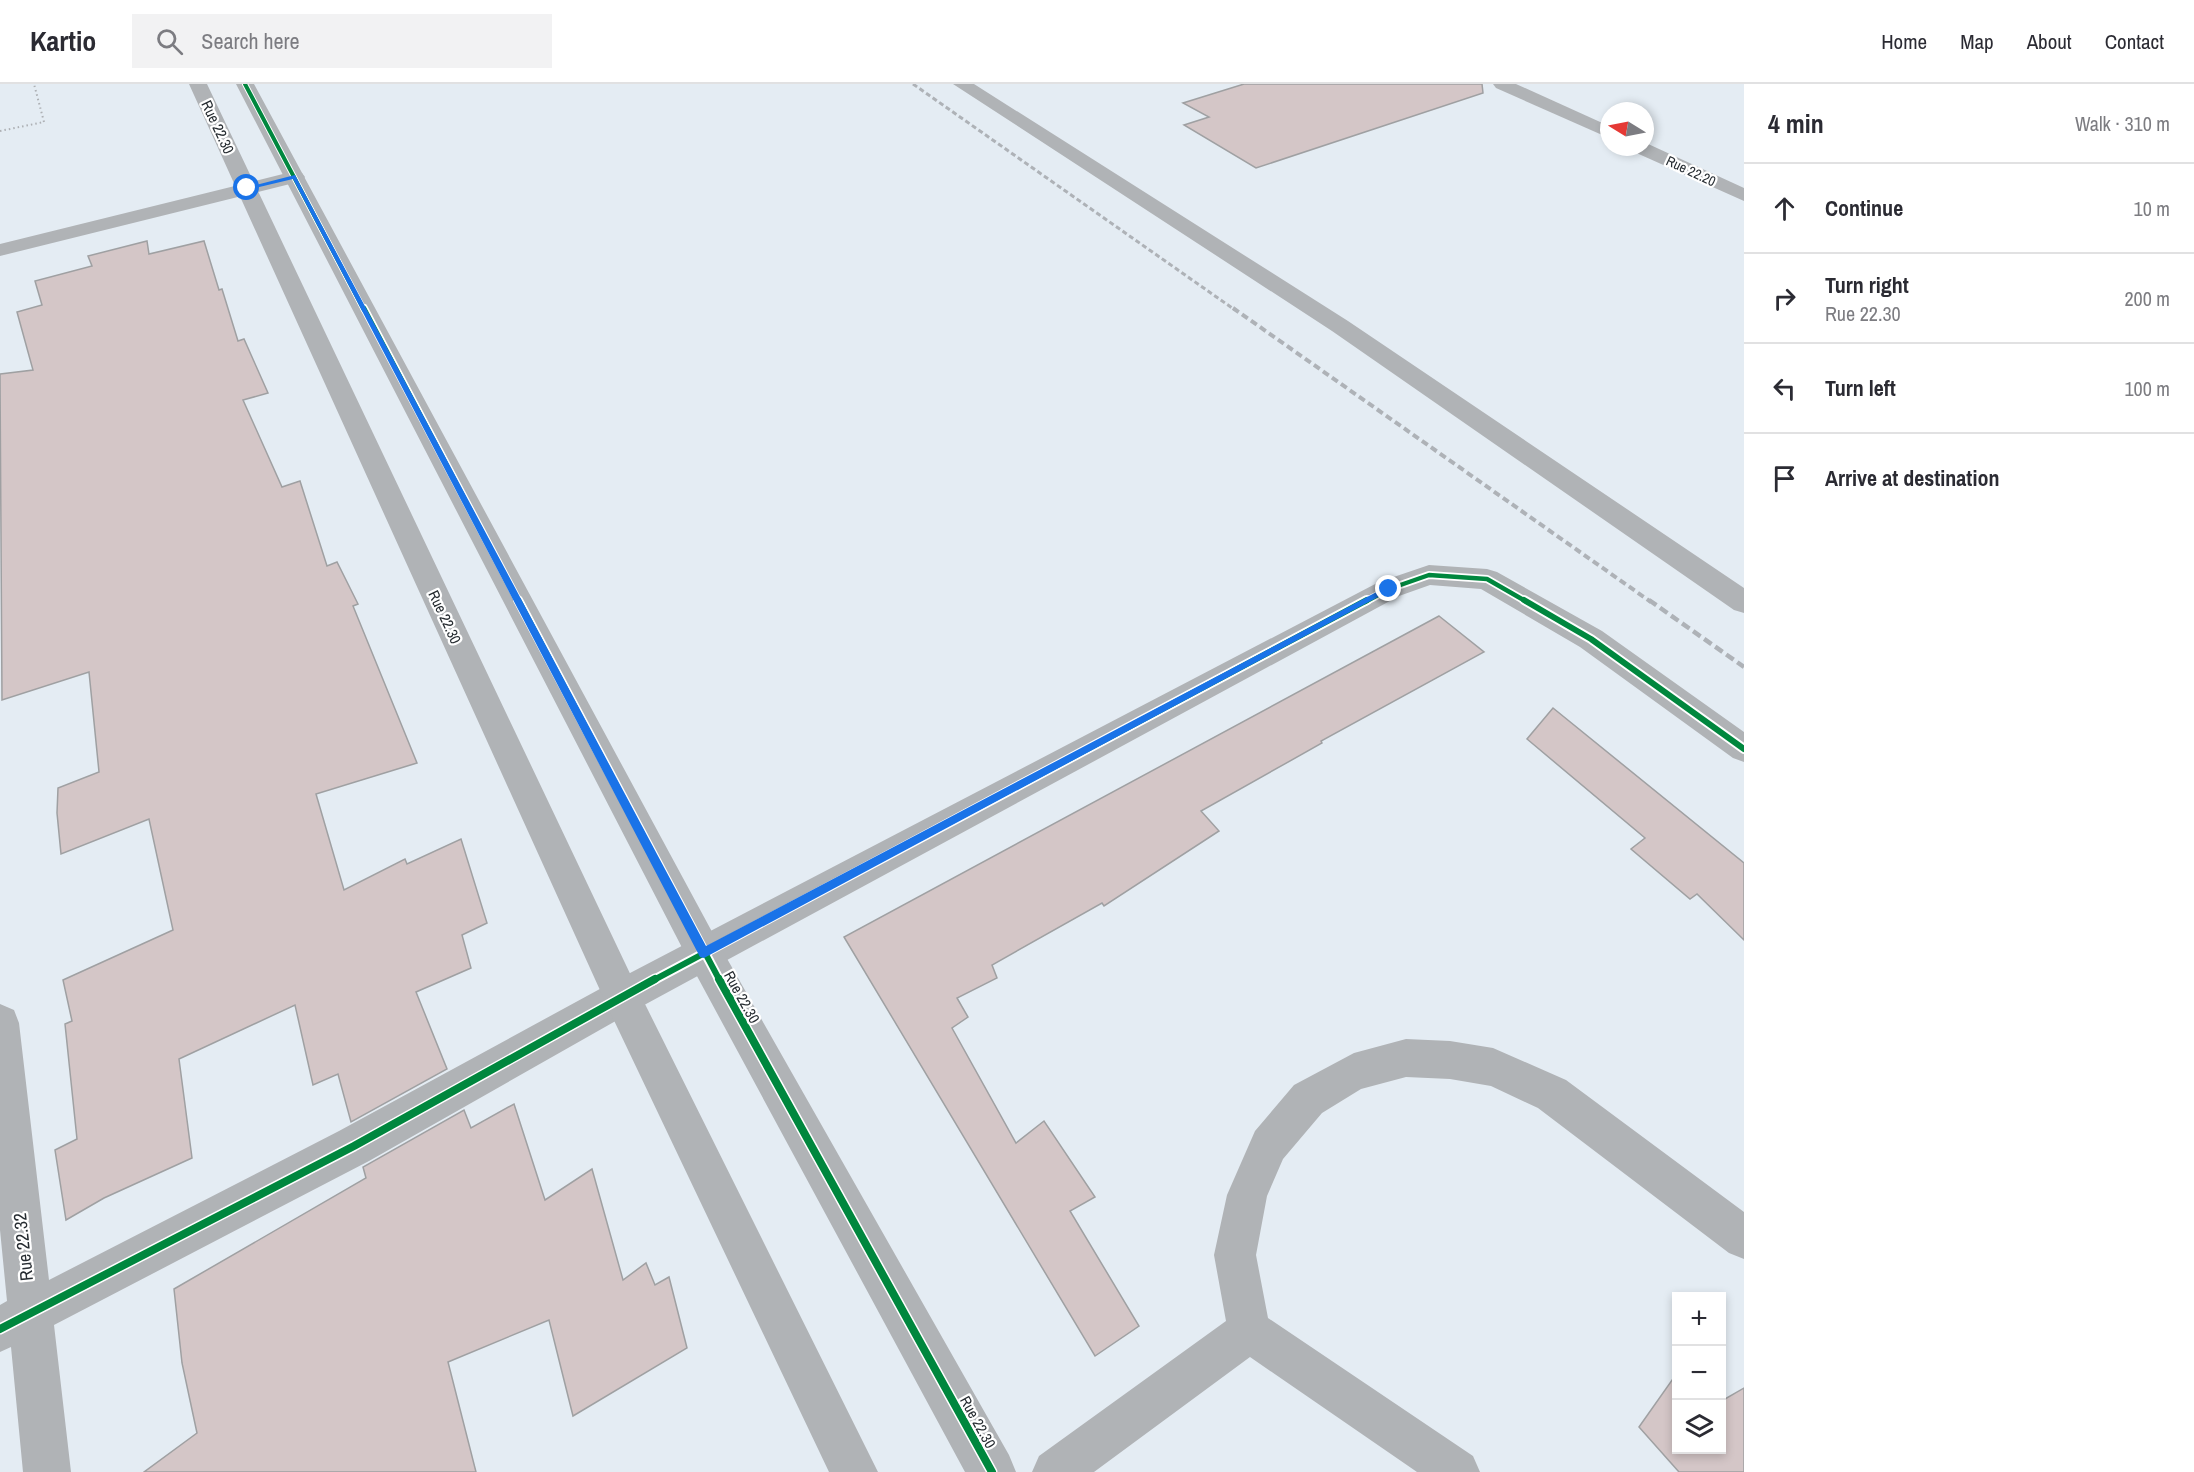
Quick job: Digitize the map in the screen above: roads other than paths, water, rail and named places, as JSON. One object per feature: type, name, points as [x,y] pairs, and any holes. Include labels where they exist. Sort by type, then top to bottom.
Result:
[{"type":"street","name":"Rue 22.30","points":[[198,84],[622,997],[854,1472]]},
{"type":"street","name":"Rue 22.30","points":[[245,84],[704,953],[992,1472]]},
{"type":"street","points":[[962,84],[1340,326],[1744,602]]},
{"type":"street","points":[[1502,84],[1600,129]]},
{"type":"street","name":"Rue 22.20","points":[[1654,154],[1744,195]]},
{"type":"street","points":[[0,250],[295,177]]},
{"type":"street","points":[[15,1322],[354,1146],[622,997],[1389,589],[1429,575],[1487,579],[1591,639],[1744,749]]},
{"type":"street","name":"Rue 22.32","points":[[0,1023],[15,1322],[46,1472]]},
{"type":"lane","points":[[1457,1472],[1249,1331],[1235,1255],[1246,1195],[1269,1145],[1308,1100],[1354,1072],[1406,1058],[1450,1060],[1493,1067],[1552,1094],[1744,1238]]},
{"type":"lane","points":[[1055,1472],[1249,1331]]},
{"type":"railway","points":[[913,84],[1235,310]]},
{"type":"railway","points":[[1233,308],[1651,602]]},
{"type":"railway","points":[[1649,600],[1744,667]]}]
